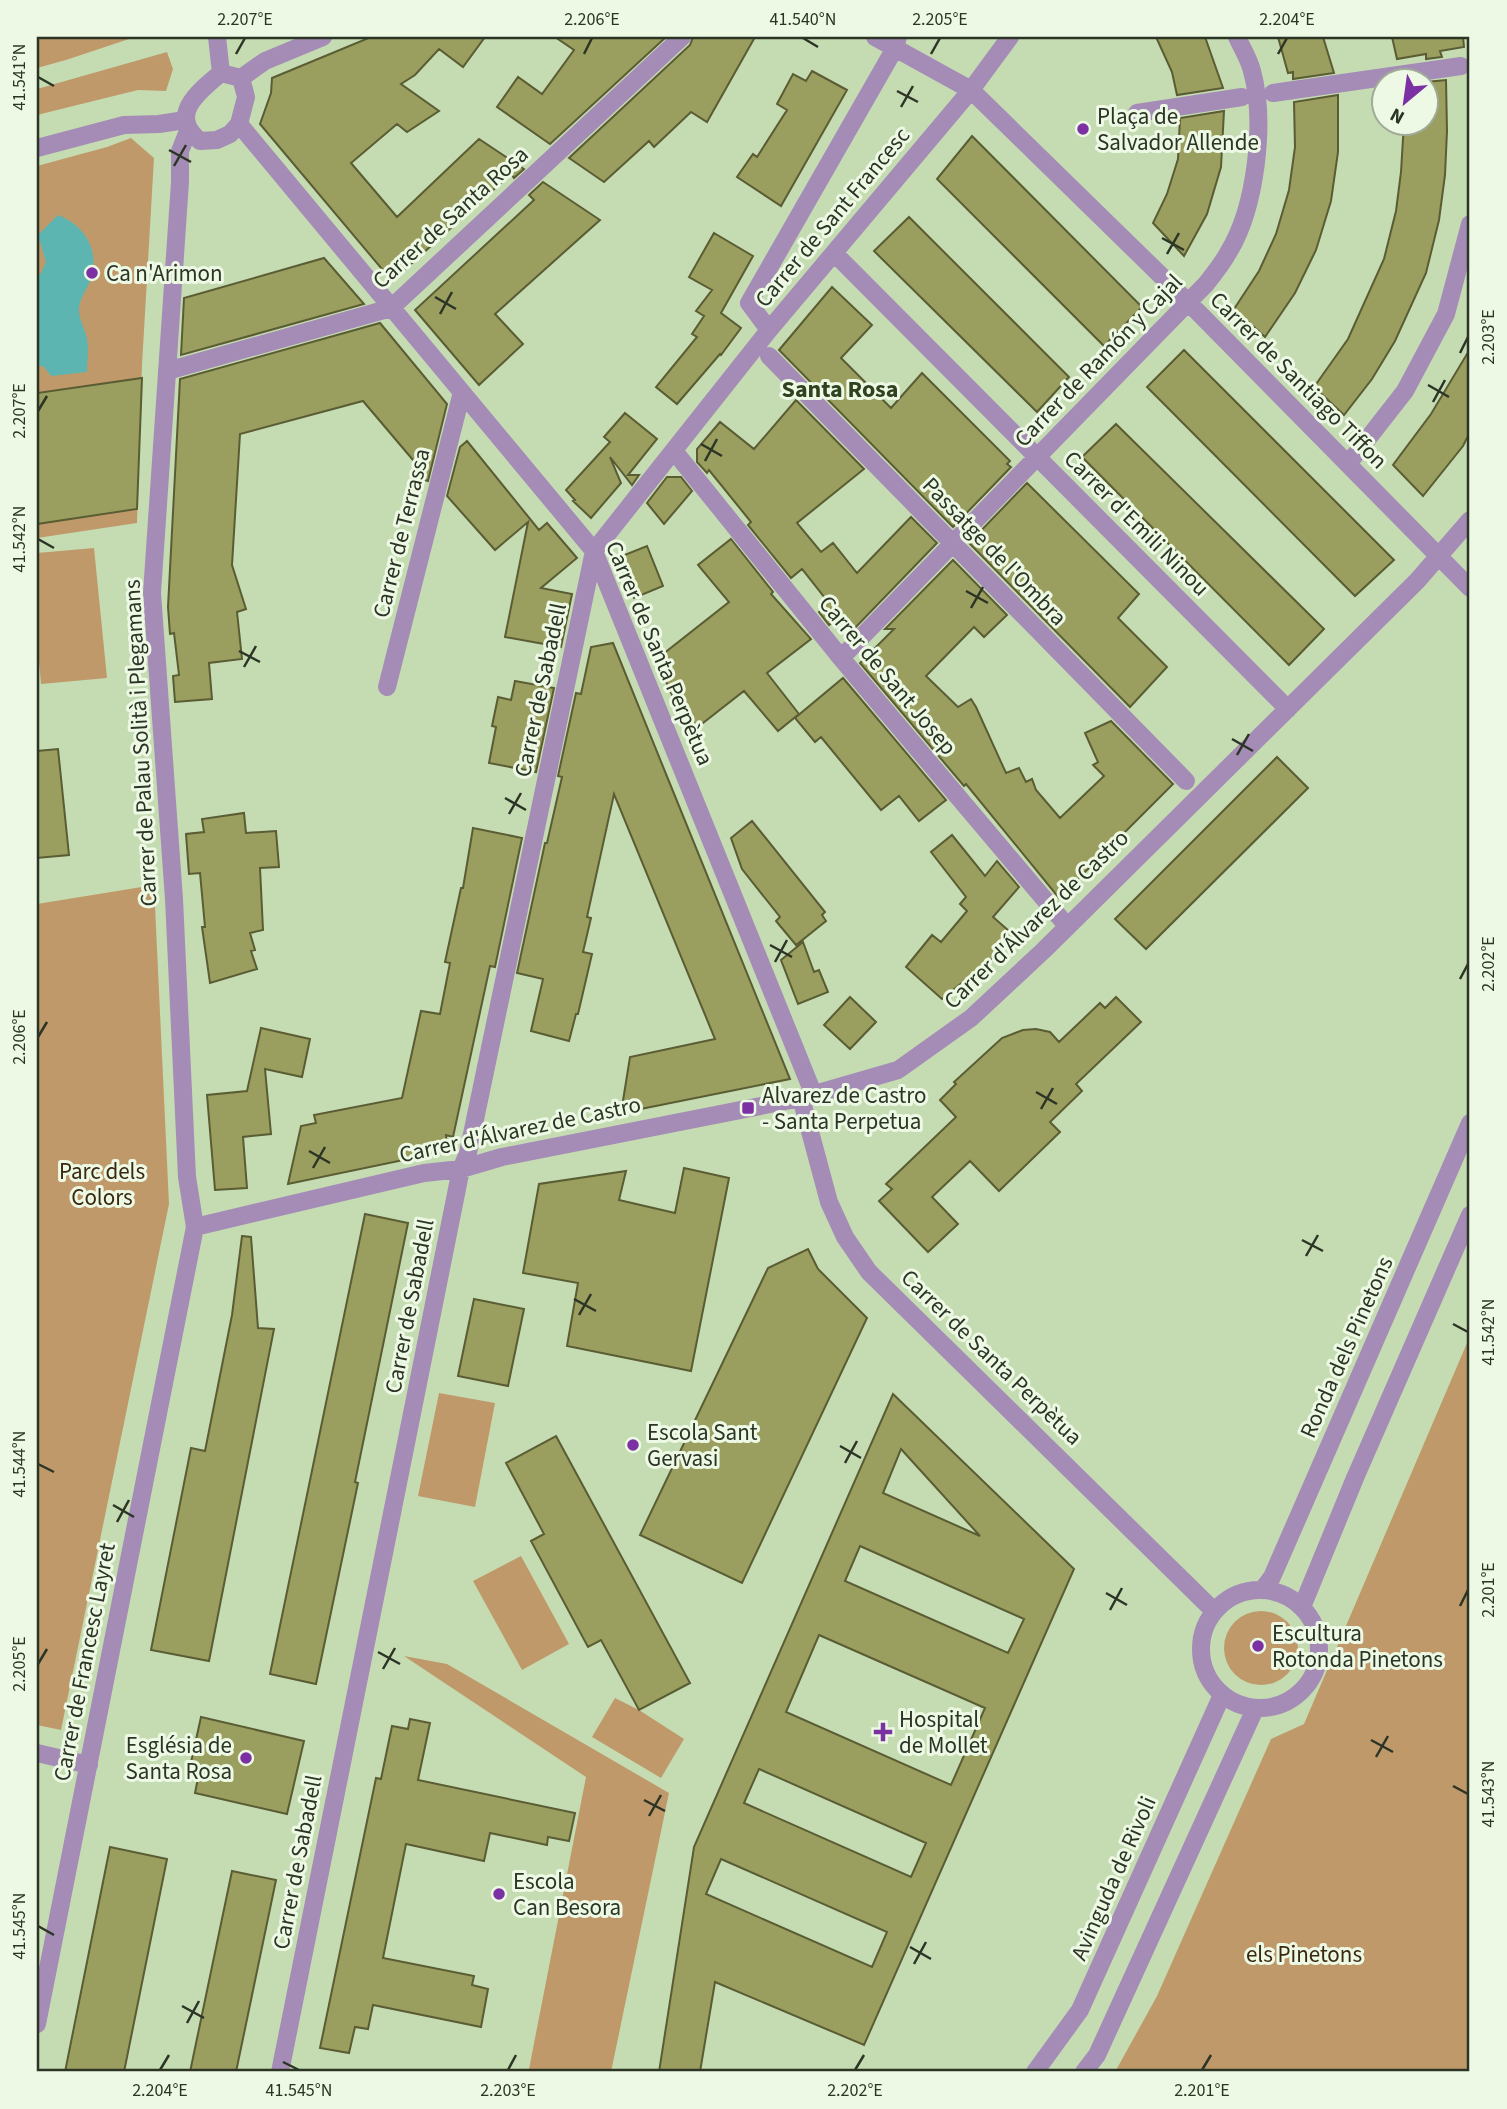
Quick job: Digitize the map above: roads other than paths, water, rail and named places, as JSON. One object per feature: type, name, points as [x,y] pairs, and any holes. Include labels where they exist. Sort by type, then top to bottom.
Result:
[{"type":"street","points":[[217,37],[221,73]]},
{"type":"street","points":[[221,73],[240,78],[265,61],[323,37]]},
{"type":"street","name":"Carrer de Santa Rosa","points":[[167,371],[391,308],[682,37]]},
{"type":"street","name":"Carrer de Santiago Tiffon","points":[[875,37],[897,42],[971,90],[1188,302],[1470,588]]},
{"type":"street","name":"Carrer de Sant Francesc","points":[[594,551],[769,330],[971,90],[1010,37]]},
{"type":"street","name":"Carrer de Ramón y Cajal","points":[[841,658],[1206,284],[1229,252],[1246,210],[1255,172],[1259,121],[1252,70],[1237,37]]},
{"type":"street","name":"Carrer de Sant Francesc","points":[[769,330],[749,303],[897,42]]},
{"type":"street","points":[[1273,93],[1461,66]]},
{"type":"street","points":[[186,125],[191,101],[221,73]]},
{"type":"street","points":[[37,148],[124,124],[186,125],[200,141],[217,140],[230,134],[239,124],[246,97],[240,78]]},
{"type":"street","points":[[1137,113],[1242,97]]},
{"type":"street","name":"Carrer de Santa Perpètua","points":[[239,124],[594,551],[807,1095],[829,1202],[845,1237],[869,1272],[1214,1611]]},
{"type":"street","name":"Carrer de Palau Solità i Plegamans","points":[[186,125],[180,151],[152,593],[174,899],[187,1177],[195,1227]]},
{"type":"street","points":[[1348,464],[1405,391],[1446,314],[1470,224]]},
{"type":"street","name":"Carrer d'Emili Ninou","points":[[834,253],[1287,709]]},
{"type":"street","name":"Passatge de l'Ombra","points":[[769,356],[1186,781]]},
{"type":"street","name":"Carrer de Terrassa","points":[[387,687],[462,392]]},
{"type":"street","name":"Carrer de Sant Josep","points":[[674,451],[841,658],[1067,926]]},
{"type":"street","name":"Carrer d'Álvarez de Castro","points":[[195,1227],[424,1173],[461,1169],[502,1157],[807,1095],[898,1070],[971,1018],[1067,926],[1417,581],[1470,520]]},
{"type":"street","name":"Carrer de Sabadell","points":[[280,2072],[461,1169],[468,1153],[594,551]]},
{"type":"street","name":"Ronda dels Pinetons","points":[[1263,1589],[1272,1577],[1470,1123]]},
{"type":"street","points":[[1302,1606],[1470,1214]]},
{"type":"street","name":"Carrer de Francesc Layret","points":[[37,2024],[195,1227]]},
{"type":"street","points":[[1263,1589],[1284,1594],[1309,1614],[1318,1633],[1319,1659],[1315,1675],[1305,1690],[1283,1705],[1255,1709],[1239,1706],[1222,1695],[1211,1684],[1200,1657],[1202,1635],[1214,1611],[1228,1598],[1246,1591],[1263,1589]]},
{"type":"street","name":"Avinguda de Rivoli","points":[[1035,2072],[1080,2010],[1222,1695]]},
{"type":"street","points":[[1084,2072],[1097,2055],[1255,1709]]},
{"type":"street","points":[[37,1753],[89,1765]]},
{"type":"water","points":[[58,215],[74,224],[86,236],[94,261],[92,275],[79,307],[88,343],[87,372],[51,376],[44,367],[37,365],[37,275],[40,275],[46,262],[38,235]]},
{"type":"place","name":"Plaça de Salvador Allende","points":[[1083,129]]},
{"type":"place","name":"Ca n'Arimon","points":[[92,273]]},
{"type":"place","name":"Alvarez de Castro - Santa Perpetua","points":[[748,1108]]},
{"type":"place","name":"Escola Sant Gervasi","points":[[633,1445]]},
{"type":"place","name":"Escultura Rotonda Pinetons","points":[[1258,1646]]},
{"type":"place","name":"Hospital de Mollet","points":[[883,1732]]},
{"type":"place","name":"Església de Santa Rosa","points":[[246,1758]]},
{"type":"place","name":"Escola Can Besora","points":[[499,1894]]},
{"type":"district","name":"Santa Rosa","points":[[840,389]]},
{"type":"park label","name":"Parc dels Colors","points":[[102,1184]]},
{"type":"park label","name":"els Pinetons","points":[[1304,1954]]}]
